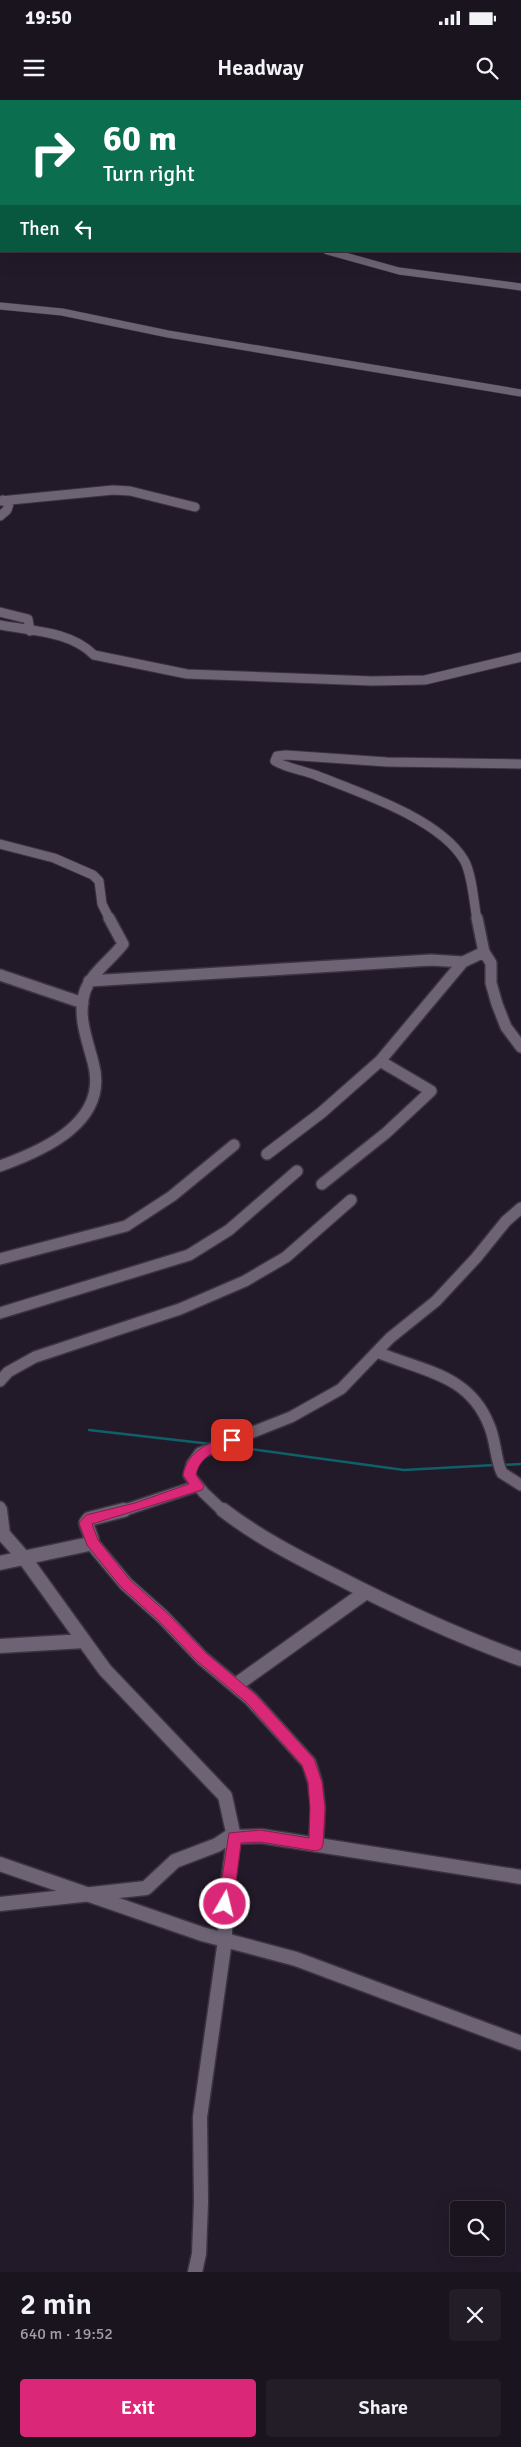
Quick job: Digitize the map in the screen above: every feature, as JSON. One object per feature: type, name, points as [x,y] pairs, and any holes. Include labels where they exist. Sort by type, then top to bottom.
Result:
[{"type":"street","points":[[331,252],[399,270],[521,287]]},
{"type":"street","points":[[0,306],[62,312],[176,335],[521,393]]},
{"type":"street","points":[[1,501],[113,490],[130,491],[195,507]]},
{"type":"street","points":[[0,516],[7,510],[9,504],[1,501]]},
{"type":"street","points":[[0,612],[28,619],[30,631]]},
{"type":"street","points":[[0,625],[78,640],[89,648],[94,655],[170,671],[258,678],[413,681],[521,657]]},
{"type":"street","points":[[521,764],[387,762],[286,755],[275,758],[275,761],[283,766],[313,774],[384,803],[446,837],[467,868],[484,952],[490,960],[492,986],[499,1013],[521,1047]]},
{"type":"street","points":[[0,844],[88,871],[99,880],[102,891],[101,905],[119,932],[123,944],[117,953],[89,982],[83,1003],[83,1024],[97,1075],[94,1100],[74,1129],[26,1158],[0,1166]]},
{"type":"street","points":[[267,1154],[321,1113],[380,1061],[463,962],[484,952]]},
{"type":"street","points":[[89,982],[431,960],[463,962]]},
{"type":"street","points":[[0,975],[83,1003]]},
{"type":"street","points":[[322,1184],[386,1133],[431,1091],[380,1061]]},
{"type":"street","points":[[0,1259],[126,1226],[172,1196],[234,1145]]},
{"type":"street","points":[[0,1313],[189,1256],[229,1230],[297,1171]]},
{"type":"street","points":[[2,1375],[45,1353],[173,1313],[248,1280],[288,1256],[351,1200]]},
{"type":"street","points":[[521,1208],[506,1221],[476,1258],[436,1301],[390,1338],[341,1389],[316,1404],[200,1453],[192,1464],[189,1475],[197,1486],[245,1528],[366,1592],[476,1643],[521,1659]]},
{"type":"street","points":[[377,1352],[466,1389],[487,1419],[496,1444],[496,1464],[501,1473],[521,1485]]},
{"type":"street","points":[[197,1486],[137,1507],[89,1519],[86,1523],[92,1542],[131,1589],[163,1617],[202,1658],[251,1699],[309,1762],[315,1782],[318,1808],[316,1845]]},
{"type":"street","points":[[0,1507],[3,1534],[25,1560],[84,1641],[129,1697],[224,1796],[233,1836],[225,1904],[225,1940],[200,2117],[200,2236],[195,2272]]},
{"type":"street","points":[[0,1564],[25,1560],[92,1542]]},
{"type":"street","points":[[236,1686],[366,1592]]},
{"type":"street","points":[[0,1646],[84,1641]]},
{"type":"street","points":[[0,1904],[146,1888],[156,1882],[164,1870],[176,1860],[221,1845],[233,1836],[260,1836],[521,1877]]},
{"type":"street","points":[[0,1864],[225,1940],[296,1959],[521,2043]]},
{"type":"waterway","points":[[89,1430],[211,1444]]},
{"type":"waterway","points":[[229,1446],[404,1470],[495,1465]]},
{"type":"waterway","points":[[503,1465],[521,1464]]},
{"type":"route","points":[[225,1904],[234,1837],[260,1836],[316,1845],[318,1808],[315,1782],[309,1762],[251,1699],[202,1658],[163,1617],[126,1584],[99,1548],[92,1542],[86,1522],[90,1519],[137,1507],[197,1486],[189,1475],[192,1464],[200,1453],[232,1440]]}]
